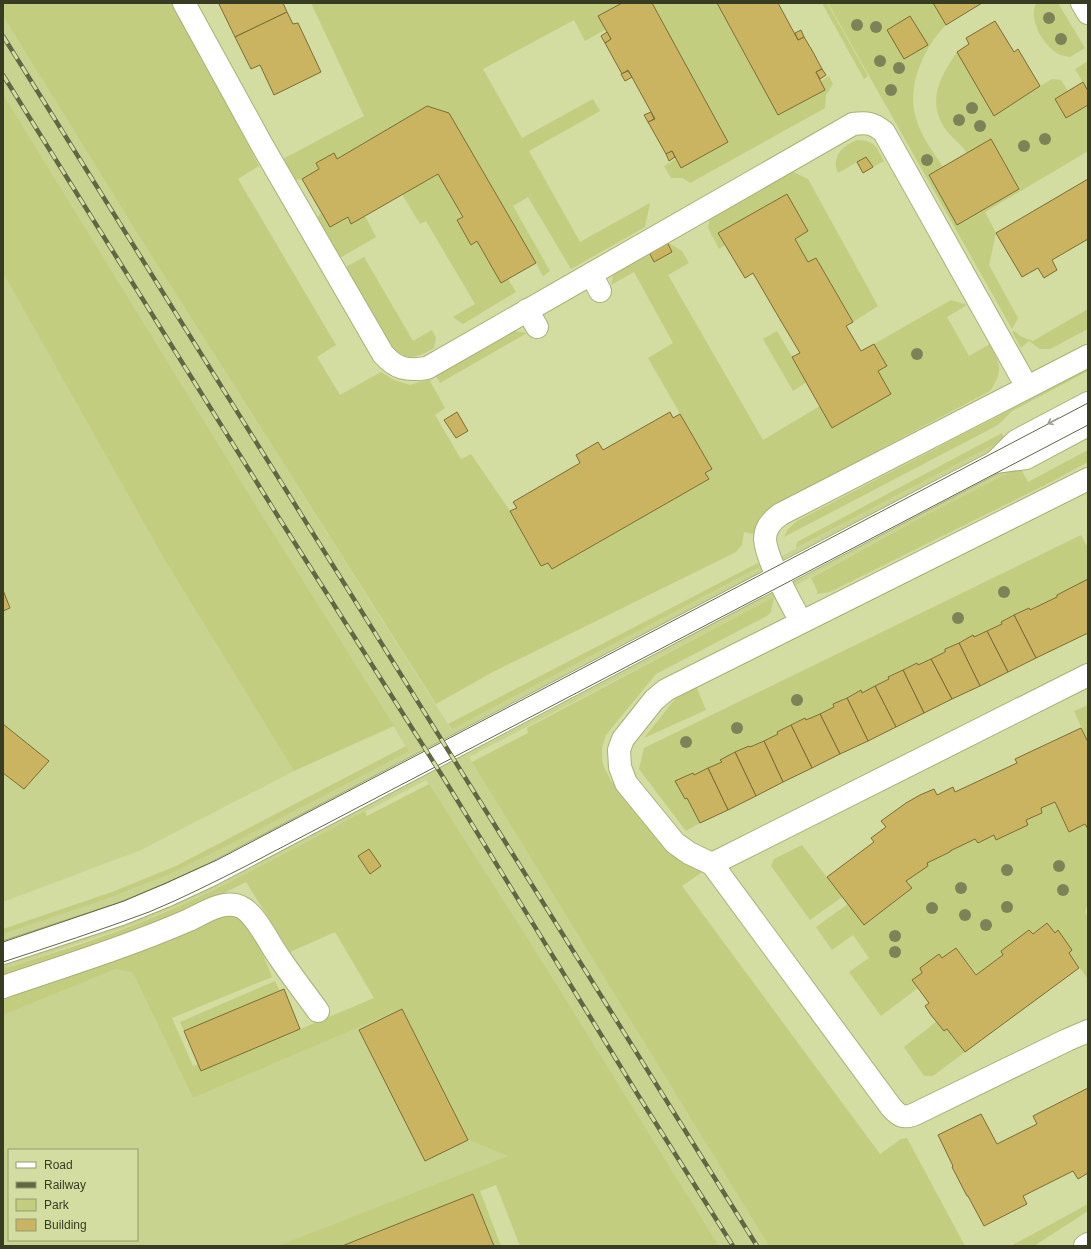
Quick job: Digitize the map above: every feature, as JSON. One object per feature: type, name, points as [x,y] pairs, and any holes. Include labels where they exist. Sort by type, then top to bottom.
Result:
[{"type":"street","points":[[184,3],[262,145],[383,354],[390,362],[397,366],[405,369],[427,368],[532,319],[596,283],[853,124],[864,122],[875,125],[884,132],[1028,387]]},
{"type":"street","points":[[1082,3],[1088,13]]},
{"type":"street","points":[[800,622],[769,555],[765,539],[770,523],[777,517],[1088,356]]},
{"type":"street","points":[[3,953],[121,914],[168,895],[211,875],[995,462],[1016,440],[1088,403]]},
{"type":"street","points":[[995,462],[1026,458],[1088,425]]},
{"type":"street","points":[[1088,479],[800,622],[660,695],[654,700],[623,739],[620,744],[618,762],[626,782],[675,843],[689,853],[712,864],[891,1107],[902,1116],[915,1114],[1088,1031]]},
{"type":"street","points":[[712,864],[1088,676]]},
{"type":"street","points":[[3,987],[165,931],[220,906],[231,905],[241,907],[250,913],[278,957],[318,1011]]},
{"type":"shaded area","points":[[3,16],[139,236],[451,729],[1005,439],[1020,467],[922,517],[774,597],[469,757],[769,1246],[719,1246],[527,937],[426,780],[239,878],[202,895],[138,923],[3,969],[3,934],[107,899],[170,874],[229,845],[408,750],[3,94]]},
{"type":"shaded area","points":[[3,273],[163,557],[294,771],[141,850],[3,902]]},
{"type":"shaded area","points":[[116,969],[133,973],[193,1098],[402,1009],[468,1140],[509,1156],[277,1246],[3,1246],[3,1015]]},
{"type":"green space","points":[[3,3],[174,3],[259,166],[238,179],[336,345],[317,357],[340,395],[381,372],[394,380],[410,385],[429,379],[445,408],[435,415],[461,459],[471,454],[510,511],[541,566],[548,563],[552,569],[709,479],[705,473],[712,469],[648,358],[673,343],[634,272],[611,285],[613,275],[649,252],[654,262],[672,252],[667,242],[682,251],[689,263],[668,275],[763,440],[820,406],[833,428],[891,394],[878,371],[886,366],[874,344],[951,300],[967,305],[947,317],[969,356],[990,344],[998,362],[999,373],[990,391],[771,507],[760,517],[753,534],[744,532],[742,545],[736,552],[491,673],[436,704],[139,236],[3,16]]},
{"type":"green space","points":[[311,3],[621,3],[598,16],[606,29],[585,41],[574,20],[483,69],[522,138],[593,99],[600,111],[529,151],[580,242],[650,203],[645,227],[571,269],[528,197],[513,206],[550,271],[543,276],[536,263],[427,106],[337,159],[334,153],[316,163],[319,169],[302,179],[295,180],[283,159],[364,116]]},
{"type":"green space","points":[[652,3],[717,3],[778,115],[825,90],[821,81],[829,76],[833,84],[826,95],[825,108],[690,183],[683,178],[671,178],[664,166],[676,159],[681,168],[728,142]]},
{"type":"green space","points":[[822,3],[827,3],[868,76],[864,79]]},
{"type":"green space","points":[[828,3],[933,3],[946,25],[938,34],[924,56],[915,81],[913,94],[918,125],[943,167],[929,175],[957,225],[1019,188],[991,140],[967,153],[946,130],[940,119],[936,99],[938,90],[945,71],[957,52],[994,115],[1052,79],[1061,80],[1068,91],[1055,99],[1088,105],[1088,151],[985,212],[996,233],[989,265],[1018,318],[1012,329]]},
{"type":"green space","points":[[1036,3],[1058,3],[1085,48],[1070,57],[1061,55],[1049,46],[1039,33],[1036,25],[1034,10]]},
{"type":"green space","points":[[1088,61],[1088,91],[1075,69]]},
{"type":"green space","points":[[3,94],[255,504],[394,726],[294,771],[163,557],[3,273]]},
{"type":"green space","points":[[857,140],[872,143],[877,148],[884,161],[873,167],[866,157],[838,173],[836,162],[839,153],[847,145]]},
{"type":"green space","points":[[789,170],[808,179],[878,306],[853,322],[816,258],[808,262],[795,239],[808,231],[787,194],[718,233],[725,245],[719,249],[708,228],[710,216]]},
{"type":"green space","points":[[438,174],[463,217],[457,220],[471,245],[477,241],[508,279],[516,292],[463,324],[453,317],[475,304],[426,221],[420,224],[402,194]]},
{"type":"green space","points":[[322,212],[330,227],[348,217],[352,224],[365,216],[376,237],[340,258],[317,218]]},
{"type":"green space","points":[[364,257],[413,341],[432,330],[436,338],[434,348],[417,356],[408,357],[392,347],[346,267]]},
{"type":"green space","points":[[1088,309],[1088,329],[1050,349],[1040,349],[1029,341],[1021,348],[1012,332],[1014,331],[1022,337],[1033,341]]},
{"type":"green space","points":[[514,331],[527,333],[440,383],[436,376]]},
{"type":"green space","points":[[777,331],[807,382],[793,391],[763,339]]},
{"type":"green space","points":[[1088,369],[1088,371],[1012,411],[998,425],[784,537],[787,530],[797,521]]},
{"type":"green space","points":[[1002,433],[1005,439],[796,548],[797,542]]},
{"type":"green space","points":[[1088,450],[1088,462],[1053,481],[830,592],[817,594],[817,590],[811,578],[922,517],[1020,467],[1028,482]]},
{"type":"green space","points":[[1081,535],[1088,548],[1088,579],[1057,595],[1057,597],[1030,610],[1028,608],[1001,622],[1002,624],[974,637],[973,635],[945,649],[945,652],[918,665],[916,663],[862,693],[861,690],[833,704],[834,707],[806,720],[805,718],[777,732],[778,734],[721,759],[722,762],[694,775],[693,773],[676,781],[700,823],[686,831],[639,769],[644,748]]},
{"type":"green space","points":[[758,563],[760,567],[452,729],[448,724]]},
{"type":"green space","points":[[774,597],[771,612],[767,616],[656,674],[606,735],[602,747],[602,760],[604,767],[611,781],[672,852],[702,872],[682,886],[880,1154],[901,1139],[907,1138],[965,1246],[769,1246],[472,762],[528,733],[527,728]]},
{"type":"green space","points":[[696,686],[706,710],[644,738],[675,699]]},
{"type":"green space","points":[[1088,705],[1088,742],[1074,711]]},
{"type":"green space","points":[[406,746],[409,751],[229,845],[170,874],[107,899],[3,934],[3,929],[112,892],[176,866]]},
{"type":"green space","points":[[429,784],[527,937],[719,1246],[520,1246],[496,1185],[480,1191],[501,1246],[494,1246],[473,1194],[342,1246],[277,1246],[508,1156],[468,1140],[402,1009],[193,1098],[133,973],[116,969],[3,1015],[3,996],[216,917],[230,916],[235,916],[241,920],[252,933],[262,952],[272,977],[172,1018],[193,1066],[198,1064],[201,1071],[374,998],[335,932],[290,952],[246,882],[158,923],[3,977],[3,969],[103,937],[161,914],[238,878],[365,811],[367,816]]},
{"type":"green space","points":[[1055,802],[1069,832],[1085,824],[1088,829],[1088,903],[1085,912],[1088,918],[1088,979],[1069,953],[1072,950],[1059,931],[1055,933],[1046,923],[1033,934],[1029,930],[1001,951],[1003,955],[977,974],[956,948],[942,958],[939,954],[920,968],[922,973],[912,980],[918,988],[881,1016],[849,972],[869,958],[853,935],[832,950],[816,927],[848,904],[864,925],[912,888],[906,881],[927,863],[950,853],[950,851],[975,839],[978,843],[994,835],[996,840],[1028,825],[1026,820],[1042,813],[1041,808]]},
{"type":"green space","points":[[802,845],[842,897],[810,920],[771,866],[774,859]]},
{"type":"green space","points":[[275,981],[280,991],[184,1031],[180,1022]]},
{"type":"green space","points":[[936,1022],[944,1031],[947,1029],[965,1052],[933,1076],[924,1076],[904,1047]]},
{"type":"green space","points":[[1088,1204],[1088,1211],[1034,1246],[1011,1246]]},
{"type":"building","points":[[283,3],[287,12],[235,37],[219,4]]},
{"type":"building","points":[[622,3],[652,3],[728,142],[681,168],[672,151],[666,154],[648,122],[655,119],[628,70],[622,74],[605,43],[611,39],[598,16]]},
{"type":"building","points":[[717,3],[778,3],[798,40],[804,37],[813,52],[822,69],[816,72],[825,90],[778,115]]},
{"type":"building","points":[[933,3],[982,3],[946,25]]},
{"type":"building","points":[[287,12],[293,24],[298,23],[321,72],[274,95],[260,65],[251,69],[235,37]]},
{"type":"building","points":[[910,16],[928,45],[904,59],[887,30]]},
{"type":"building","points":[[995,21],[1014,52],[1018,49],[1040,86],[994,116],[957,52],[969,44],[966,38]]},
{"type":"building","points":[[801,30],[804,37],[798,40],[795,33]]},
{"type":"building","points":[[607,32],[611,39],[605,43],[601,36]]},
{"type":"building","points":[[822,69],[826,75],[820,79],[816,72]]},
{"type":"building","points":[[628,71],[632,77],[625,81],[621,74]]},
{"type":"building","points":[[1083,82],[1088,91],[1088,105],[1066,118],[1055,99]]},
{"type":"building","points":[[427,106],[449,113],[536,263],[501,283],[477,241],[471,245],[457,220],[463,217],[438,174],[351,224],[348,217],[330,227],[302,179],[319,169],[316,163],[334,153],[337,159]]},
{"type":"building","points":[[651,112],[654,119],[648,122],[644,115]]},
{"type":"building","points":[[991,139],[1019,189],[957,225],[929,175]]},
{"type":"building","points":[[672,151],[675,157],[669,161],[666,154]]},
{"type":"building","points":[[866,157],[873,167],[863,173],[857,162]]},
{"type":"building","points":[[1088,179],[1088,239],[1052,260],[1057,270],[1044,278],[1038,268],[1022,277],[996,233]]},
{"type":"building","points":[[787,194],[808,231],[795,239],[808,262],[816,258],[853,322],[846,326],[861,351],[874,344],[887,366],[878,371],[891,394],[832,428],[792,357],[800,353],[753,273],[745,278],[718,233]]},
{"type":"building","points":[[667,242],[672,252],[654,262],[649,252]]},
{"type":"building","points":[[457,412],[468,431],[456,438],[444,420]]},
{"type":"building","points":[[670,412],[673,418],[680,414],[712,469],[705,473],[709,479],[552,569],[548,563],[541,566],[510,511],[517,508],[513,502],[580,463],[576,455],[598,442],[603,450]]},
{"type":"building","points":[[1088,579],[1088,633],[1036,658],[1014,615],[1029,608],[1030,610],[1057,597],[1057,595]]},
{"type":"building","points":[[3,590],[10,608],[3,611]]},
{"type":"building","points":[[1014,615],[1036,658],[1008,672],[987,631],[1002,624],[1001,622]]},
{"type":"building","points":[[987,631],[1008,672],[980,686],[959,643],[973,635],[974,637]]},
{"type":"building","points":[[959,643],[980,686],[952,699],[931,659],[945,652],[945,649]]},
{"type":"building","points":[[931,659],[952,699],[924,713],[903,670],[917,663],[918,665]]},
{"type":"building","points":[[903,670],[924,713],[896,727],[875,686],[889,679],[888,677]]},
{"type":"building","points":[[875,686],[896,727],[868,741],[847,698],[861,690],[862,693]]},
{"type":"building","points":[[847,698],[868,741],[840,754],[820,714],[834,707],[833,704]]},
{"type":"building","points":[[820,714],[840,754],[812,768],[791,725],[805,718],[806,720]]},
{"type":"building","points":[[3,724],[49,761],[24,789],[3,773]]},
{"type":"building","points":[[791,725],[812,768],[783,782],[764,741]]},
{"type":"building","points":[[1081,728],[1088,742],[1088,829],[1085,824],[1069,832],[1055,802],[1041,808],[1042,813],[1026,820],[1028,825],[996,840],[994,835],[978,843],[975,839],[927,863],[928,866],[906,881],[912,888],[864,925],[827,877],[874,842],[871,838],[886,827],[881,821],[906,803],[934,789],[937,795],[953,787],[955,792],[1017,763],[1015,759]]},
{"type":"building","points":[[764,741],[783,782],[756,796],[735,752]]},
{"type":"building","points":[[735,752],[756,796],[728,810],[708,768],[722,762],[720,760]]},
{"type":"building","points":[[708,768],[728,810],[700,823],[687,798],[685,799],[675,781],[693,773],[694,775]]},
{"type":"building","points":[[369,849],[381,866],[370,874],[358,856]]},
{"type":"building","points":[[1047,923],[1055,933],[1058,930],[1072,950],[1069,953],[1079,968],[965,1052],[947,1029],[944,1031],[931,1015],[925,1006],[929,1003],[912,980],[922,973],[920,968],[939,954],[942,958],[956,948],[976,975],[1003,955],[1001,951],[1029,930],[1033,934]]},
{"type":"building","points":[[284,989],[300,1029],[201,1071],[184,1031]]},
{"type":"building","points":[[402,1009],[468,1140],[425,1161],[359,1030]]},
{"type":"building","points":[[1088,1088],[1088,1173],[1078,1179],[1073,1171],[1023,1196],[1027,1204],[984,1226],[952,1167],[953,1166],[938,1135],[981,1114],[997,1144],[1037,1124],[1033,1116]]},
{"type":"building","points":[[473,1194],[494,1246],[342,1246]]},
{"type":"tram line","points":[[3,942],[124,901],[217,860],[1088,403]]},
{"type":"tram line","points":[[3,962],[95,932],[149,912],[212,883],[1088,425]]},
{"type":"railway","points":[[3,36],[757,1246]]},
{"type":"railway","points":[[3,75],[279,518],[443,777],[638,1095],[733,1246]]}]
